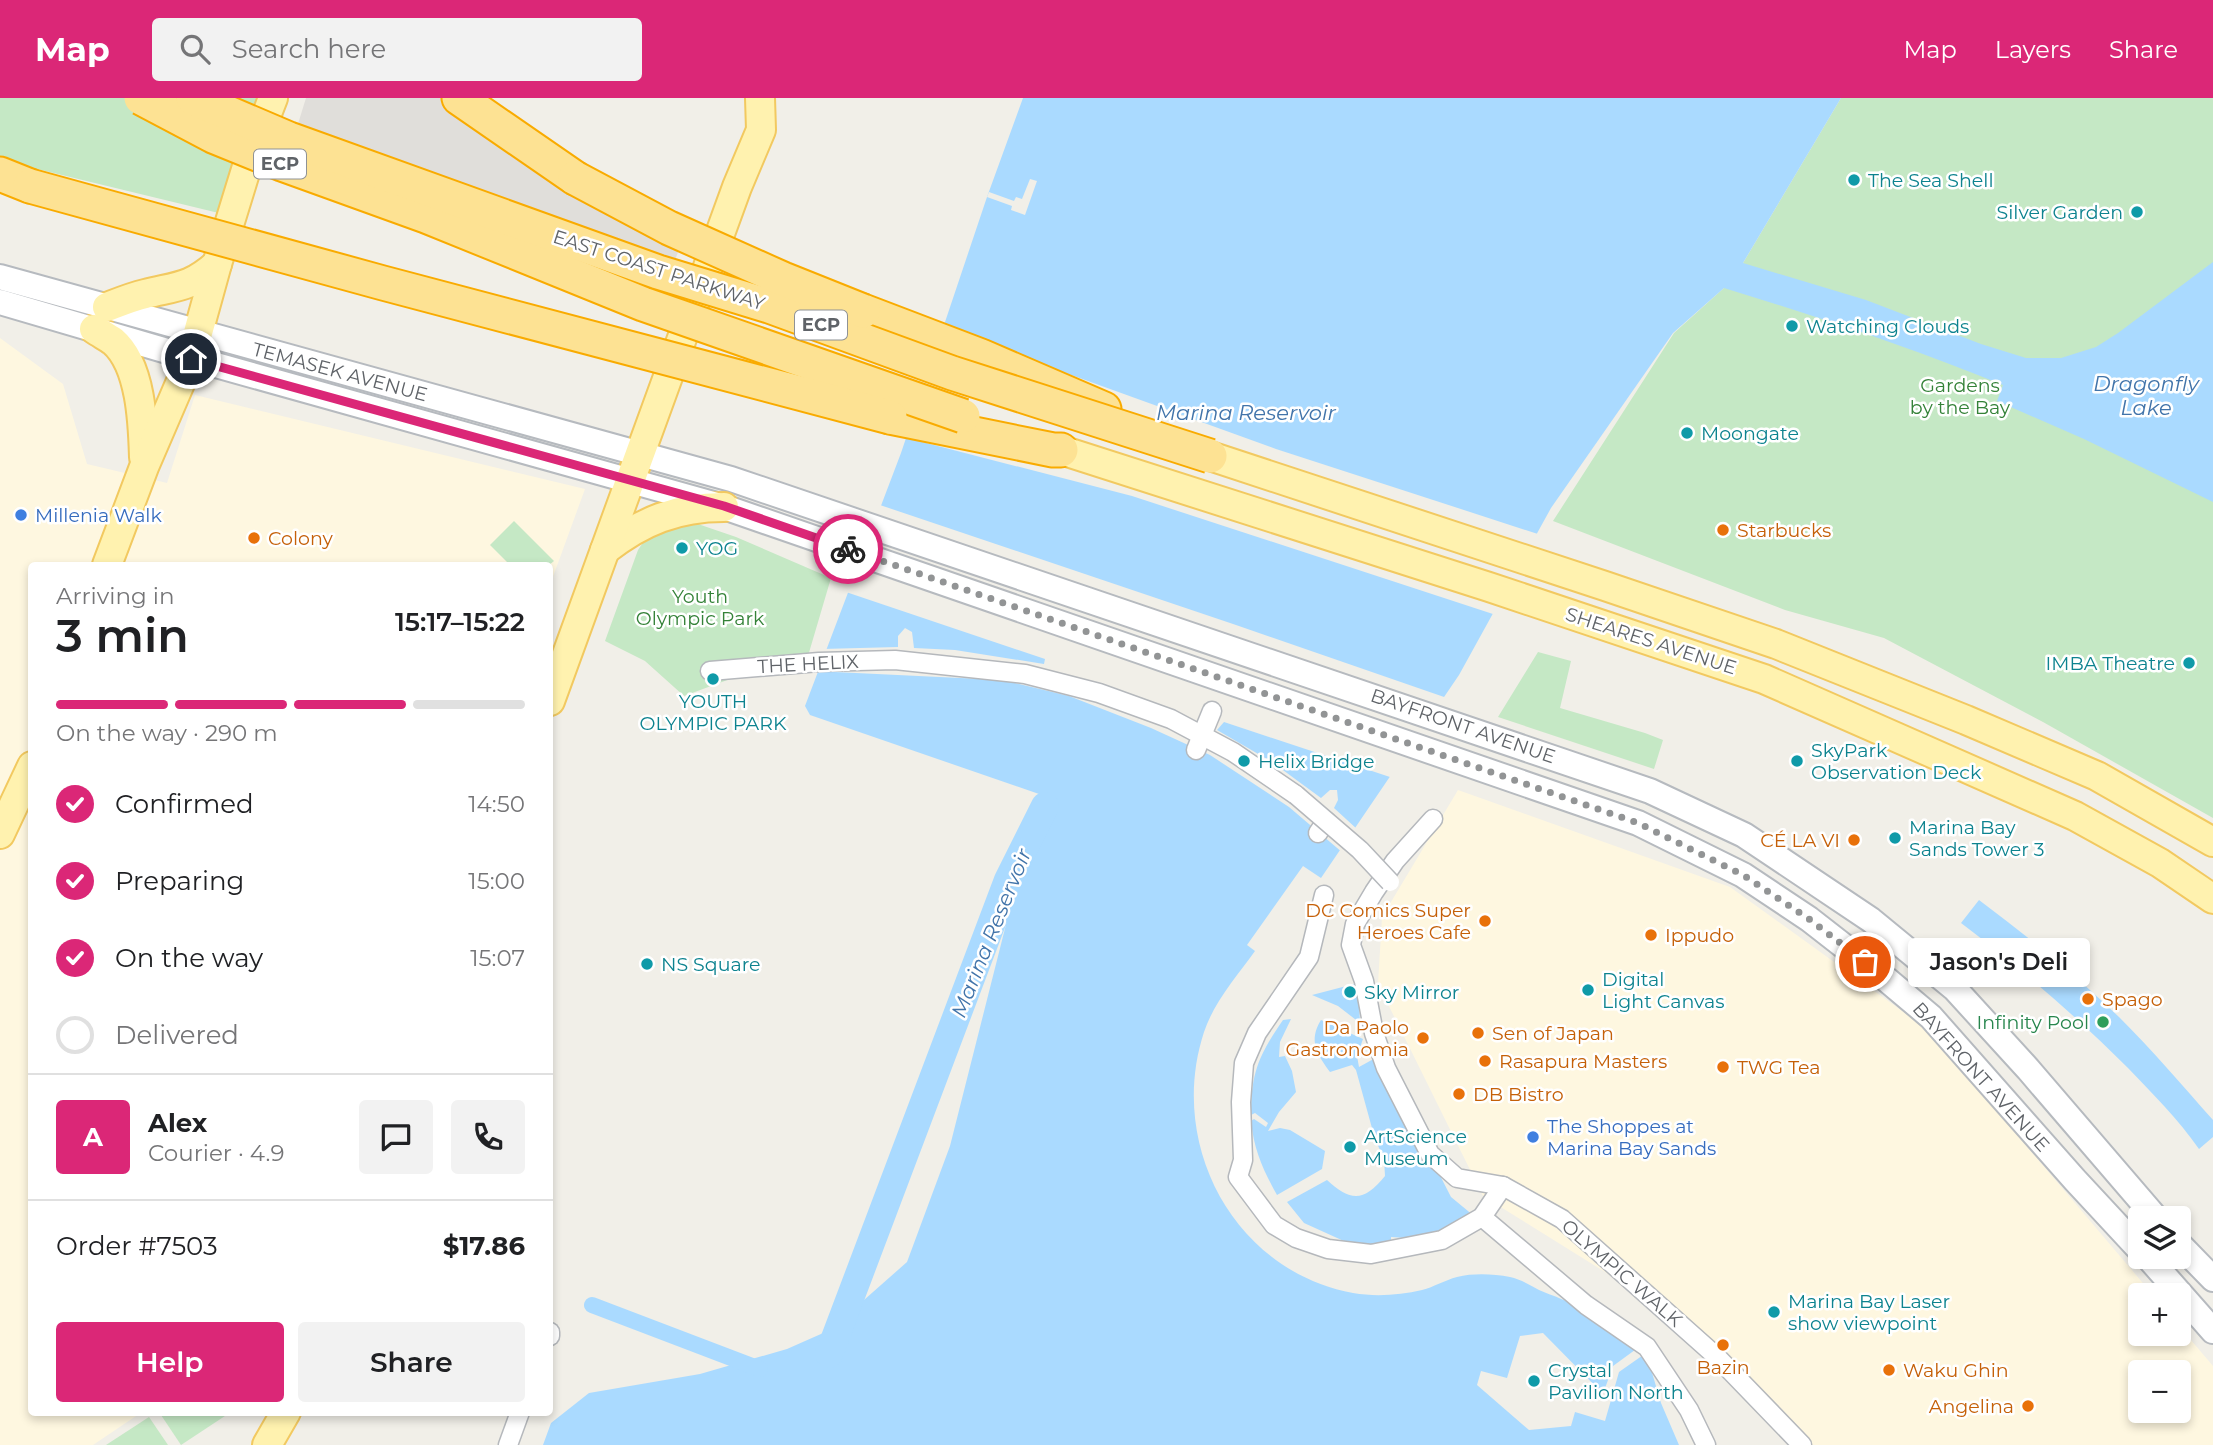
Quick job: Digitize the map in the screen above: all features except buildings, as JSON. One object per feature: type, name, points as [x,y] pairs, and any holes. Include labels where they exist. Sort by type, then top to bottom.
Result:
[{"type":"highway","name":"EAST COAST PARKWAY","points":[[141,98],[213,136],[259,155],[425,216],[643,304],[1060,450]]},
{"type":"highway","name":"EAST COAST PARKWAY","points":[[193,98],[289,139],[657,272],[769,306],[952,373],[1210,456]]},
{"type":"highway","points":[[460,98],[575,178],[669,228],[783,279],[981,356],[1210,456]]},
{"type":"highway","points":[[15,180],[383,283],[890,416],[1060,450]]},
{"type":"main road","points":[[108,562],[144,467],[195,346],[248,163],[273,98]]},
{"type":"main road","points":[[553,693],[737,187],[761,130],[760,98]]},
{"type":"main road","points":[[144,467],[143,419],[132,373],[101,318],[135,296],[191,283],[217,264]]},
{"type":"main road","name":"TEMASEK AVENUE","points":[[0,277],[101,318],[630,481]]},
{"type":"main road","name":"TEMASEK AVENUE","points":[[0,302],[101,318]]},
{"type":"main road","name":"TEMASEK AVENUE","points":[[195,346],[640,454]]},
{"type":"main road","name":"SHEARES AVENUE","points":[[1060,450],[1489,587],[1764,679],[2074,816],[2160,863],[2213,899]]},
{"type":"main road","name":"BAYFRONT AVENUE","points":[[640,454],[732,479],[1626,781],[1744,835],[1871,920],[1955,989],[2146,1206]]},
{"type":"main road","name":"SHEARES AVENUE","points":[[1210,456],[1776,644],[2097,776],[2213,842]]},
{"type":"main road","name":"BAYFRONT AVENUE","points":[[630,481],[724,506],[1638,823],[1743,875],[1809,919],[1931,1017],[2128,1237]]},
{"type":"main road","points":[[605,550],[617,540],[657,518],[680,510],[724,506]]},
{"type":"main road","points":[[0,834],[28,774]]},
{"type":"main road","points":[[2191,1256],[2213,1279]]},
{"type":"main road","points":[[2158,1269],[2213,1331]]},
{"type":"main road","points":[[267,1445],[284,1416]]},
{"type":"street","name":"THE HELIX","points":[[710,671],[819,662],[1025,674],[1058,691],[1099,693],[1171,719],[1199,743],[1233,752],[1294,792],[1322,827],[1360,850],[1390,882]]},
{"type":"street","points":[[1199,743],[1212,711]]},
{"type":"street","name":"OLYMPIC WALK","points":[[1433,819],[1395,861],[1354,924],[1351,945],[1364,981],[1374,1034],[1386,1068],[1430,1154],[1457,1178],[1503,1186],[1562,1219],[1717,1357],[1802,1445]]},
{"type":"street","points":[[1324,895],[1309,957],[1257,1033],[1244,1063],[1241,1102],[1242,1160],[1238,1177],[1274,1225],[1296,1238],[1328,1250],[1371,1254],[1442,1240],[1482,1217],[1503,1186]]},
{"type":"street","name":"OLYMPIC WALK","points":[[1482,1217],[1586,1305],[1647,1347],[1689,1410],[1706,1445]]},
{"type":"street","points":[[508,1445],[519,1416]]},
{"type":"shaded area","points":[[306,98],[472,98],[687,229],[663,291],[288,156]]},
{"type":"shaded area","points":[[0,338],[63,384],[87,464],[167,483],[195,395],[585,489],[553,577],[553,562],[28,562],[28,1416],[136,1416],[93,1445],[0,1445]]},
{"type":"shaded area","points":[[1458,790],[1730,887],[1927,1029],[2128,1266],[2128,1269],[2143,1283],[2128,1283],[2128,1346],[2191,1346],[2191,1340],[2213,1366],[2213,1445],[1798,1445],[1757,1386],[1605,1272],[1483,1196],[1378,984],[1382,917]]},
{"type":"green space","points":[[0,98],[272,98],[231,216],[0,160]]},
{"type":"green space","name":"Gardens by the Bay","points":[[1841,98],[2213,98],[2213,818],[2043,722],[1884,638],[1785,610],[1553,521],[1674,333],[1725,287],[1743,263]]},
{"type":"green space","points":[[514,521],[554,561],[507,562],[490,545]]},
{"type":"green space","name":"Youth Olympic Park","points":[[695,523],[736,537],[831,578],[808,656],[768,665],[684,696],[645,661],[605,641],[638,550],[644,542],[656,531]]},
{"type":"green space","points":[[1538,652],[1571,661],[1560,708],[1663,740],[1654,769],[1498,717]]},
{"type":"green space","points":[[162,1416],[225,1416],[181,1445]]},
{"type":"green space","points":[[149,1417],[168,1445],[106,1445]]},
{"type":"water","name":"Marina Reservoir","points":[[1023,98],[1841,98],[1743,263],[1866,300],[1981,344],[2026,358],[2061,358],[2096,347],[2213,262],[2213,502],[2084,439],[1997,401],[2003,385],[1865,334],[1724,288],[1673,333],[1551,508],[1459,675],[1321,878],[1303,866],[1247,945],[1255,951],[1226,990],[1208,1021],[1195,1075],[1195,1117],[1204,1158],[1220,1197],[1244,1231],[1274,1259],[1311,1280],[1353,1293],[1405,1293],[1426,1289],[1457,1277],[1490,1275],[1517,1279],[1567,1301],[1615,1335],[1645,1349],[1661,1403],[1679,1445],[543,1445],[551,1423],[589,1393],[700,1374],[787,1349],[830,1330],[907,1262],[950,1146],[1039,794],[810,715],[805,706],[901,453]]},
{"type":"water","name":"Infinity Pool","points":[[1979,900],[2051,956],[2119,1017],[2213,1120],[2213,1137],[2199,1149],[2165,1107],[2108,1048],[2047,992],[1961,923]]},
{"type":"water","points":[[1358,983],[1360,1023],[1338,1006],[1312,995]]},
{"type":"water","points":[[1291,1019],[1280,1042],[1279,1057],[1285,1056],[1292,1071],[1296,1092],[1279,1112],[1268,1131],[1280,1128],[1290,1130],[1325,1151],[1322,1169],[1277,1195],[1260,1160],[1251,1121],[1254,1119],[1266,1127],[1268,1123],[1255,1113],[1251,1115],[1251,1100],[1262,1054],[1283,1020]]},
{"type":"water","points":[[1321,1020],[1363,1039],[1357,1056],[1359,1067],[1379,1056],[1451,1197],[1474,1216],[1407,1247],[1406,1238],[1391,1237],[1391,1243],[1367,1248],[1346,1242],[1304,1223],[1287,1202],[1327,1180],[1343,1192],[1357,1196],[1370,1191],[1385,1176],[1384,1159],[1375,1139],[1356,1070],[1352,1065],[1330,1072],[1318,1053],[1315,1034]]},
{"type":"pier","points":[[1030,179],[1037,181],[1025,215],[1011,210],[1012,206],[987,197],[989,192],[1014,201],[1016,197],[1022,199]]},
{"type":"pier","points":[[939,327],[1276,449],[1541,535],[1496,615],[1132,496],[903,437]]},
{"type":"pier","points":[[877,504],[1447,698],[1393,778],[1224,722],[1217,730],[1272,762],[1321,798],[1330,790],[1337,790],[1338,800],[1334,808],[1358,830],[1343,853],[1289,807],[1210,755],[1151,728],[1069,696],[1002,680],[814,671],[822,649],[898,647],[898,636],[905,628],[912,632],[914,648],[955,650],[1044,664],[1045,659],[843,591]]},
{"type":"pier","name":"Crystal Pavilion North","points":[[1543,1333],[1603,1394],[1613,1366],[1639,1347],[1646,1353],[1619,1372],[1605,1421],[1575,1412],[1571,1426],[1529,1430],[1477,1385],[1481,1371],[1507,1378],[1520,1336]]},
{"type":"waterway","name":"Marina Reservoir","points":[[829,1354],[1008,880],[1045,806]]},
{"type":"waterway","points":[[592,1305],[760,1369]]},
{"type":"way so far","points":[[848,549],[1638,823],[1743,875],[1809,919],[1865,962]]},
{"type":"place","name":"The Sea Shell","points":[[1854,180]]},
{"type":"place","name":"Silver Garden","points":[[2137,212]]},
{"type":"place","name":"Watching Clouds","points":[[1792,326]]},
{"type":"place","name":"Moongate","points":[[1687,433]]},
{"type":"place","name":"Millenia Walk","points":[[21,515]]},
{"type":"place","name":"Starbucks","points":[[1723,530]]},
{"type":"place","name":"Colony","points":[[254,538]]},
{"type":"place","name":"YOG","points":[[682,548]]},
{"type":"place","name":"IMBA Theatre","points":[[2189,663]]},
{"type":"place","name":"YOUTH OLYMPIC PARK","points":[[713,679]]},
{"type":"place","name":"Helix Bridge","points":[[1244,761]]},
{"type":"place","name":"SkyPark Observation Deck","points":[[1797,761]]},
{"type":"place","name":"Marina Bay Sands Tower 3","points":[[1895,838]]},
{"type":"place","name":"CÉ LA VI","points":[[1854,840]]},
{"type":"place","name":"DC Comics Super Heroes Cafe","points":[[1485,921]]},
{"type":"place","name":"Ippudo","points":[[1651,935]]},
{"type":"place","name":"Jason's Deli","points":[[1865,962]]},
{"type":"place","name":"NS Square","points":[[647,964]]},
{"type":"place","name":"Digital Light Canvas","points":[[1588,990]]},
{"type":"place","name":"Sky Mirror","points":[[1350,992]]},
{"type":"place","name":"Spago","points":[[2088,999]]},
{"type":"place","name":"Infinity Pool","points":[[2103,1022]]},
{"type":"place","name":"Sen of Japan","points":[[1478,1033]]},
{"type":"place","name":"Da Paolo Gastronomia","points":[[1423,1038]]},
{"type":"place","name":"Rasapura Masters","points":[[1485,1061]]},
{"type":"place","name":"TWG Tea","points":[[1723,1067]]},
{"type":"place","name":"DB Bistro","points":[[1459,1094]]},
{"type":"place","name":"The Shoppes at Marina Bay Sands","points":[[1533,1137]]},
{"type":"place","name":"ArtScience Museum","points":[[1350,1147]]},
{"type":"place","name":"Marina Bay Laser show viewpoint","points":[[1774,1312]]},
{"type":"place","name":"Bazin","points":[[1723,1345]]},
{"type":"place","name":"Waku Ghin","points":[[1889,1370]]},
{"type":"place","name":"Crystal Pavilion North","points":[[1534,1381]]},
{"type":"place","name":"Angelina","points":[[2028,1406]]},
{"type":"route","points":[[191,359],[724,506],[848,549]]},
{"type":"water label","name":"Dragonfly Lake","points":[[2146,395]]}]
